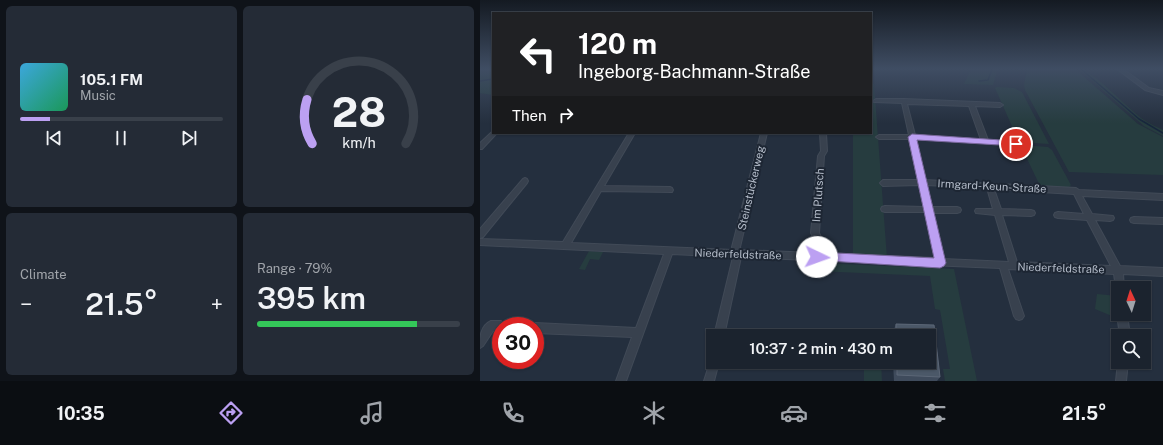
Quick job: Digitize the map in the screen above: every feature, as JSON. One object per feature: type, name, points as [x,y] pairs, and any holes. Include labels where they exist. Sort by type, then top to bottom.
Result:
[{"type":"street","points":[[1144,87],[1163,93]]},
{"type":"street","points":[[876,101],[1000,105]]},
{"type":"street","points":[[904,101],[940,263]]},
{"type":"street","points":[[971,104],[985,141]]},
{"type":"street","points":[[480,147],[493,134]]},
{"type":"street","points":[[565,246],[631,134]]},
{"type":"street","name":"Steinstückerweg","points":[[722,329],[738,253],[736,247],[764,134]]},
{"type":"street","name":"Im Plutsch","points":[[817,257],[818,239],[815,233],[821,156],[824,151],[823,134]]},
{"type":"street","points":[[879,137],[912,137],[1016,144]]},
{"type":"street","points":[[480,235],[525,182]]},
{"type":"street","name":"Irmgard-Keun-Straße","points":[[883,183],[922,182],[1163,197]]},
{"type":"street","points":[[990,186],[1014,266]]},
{"type":"street","points":[[600,188],[670,190]]},
{"type":"street","points":[[1077,192],[1118,270],[1119,281]]},
{"type":"street","points":[[885,209],[957,210]]},
{"type":"street","points":[[979,211],[1032,213]]},
{"type":"street","points":[[1058,215],[1110,218]]},
{"type":"street","points":[[1134,220],[1163,221]]},
{"type":"street","name":"Niederfeldstraße","points":[[480,242],[1163,272]]},
{"type":"street","points":[[621,381],[669,251]]},
{"type":"street","points":[[1003,266],[1019,316]]},
{"type":"street","points":[[480,343],[492,326]]},
{"type":"street","points":[[544,328],[639,333]]},
{"type":"street","points":[[709,381],[712,369]]},
{"type":"street","points":[[1121,381],[1122,369]]},
{"type":"green space","points":[[480,87],[492,87],[492,95],[480,93]]},
{"type":"green space","points":[[872,87],[874,87],[887,258],[853,256],[853,134],[872,134]]},
{"type":"green space","points":[[1024,87],[1095,87],[1138,124],[1163,137],[1163,175],[1069,172]]},
{"type":"green space","points":[[1099,87],[1106,87],[1144,120],[1163,130],[1163,136],[1144,126]]},
{"type":"green space","points":[[995,88],[1014,88],[1022,92],[1049,144],[1019,142]]},
{"type":"green space","points":[[1021,146],[1048,147],[1052,150],[1071,185],[1069,187],[1040,186]]},
{"type":"green space","points":[[589,251],[603,252],[599,260],[590,259],[585,270],[579,269]]},
{"type":"green space","points":[[817,263],[954,269],[977,381],[945,381],[943,369],[950,369],[940,310],[935,309],[930,276],[816,271]]},
{"type":"green space","points":[[1097,294],[1111,295],[1111,316],[1095,309]]},
{"type":"green space","points":[[864,369],[881,369],[882,381],[864,381]]},
{"type":"building","points":[[896,324],[934,325],[934,329],[896,329]]},
{"type":"building","points":[[936,342],[940,377],[897,375],[897,369],[936,369]]},
{"type":"waterway","points":[[1102,87],[1139,119],[1163,133]]},
{"type":"route","points":[[817,257],[940,263],[912,137],[1016,144]]}]
